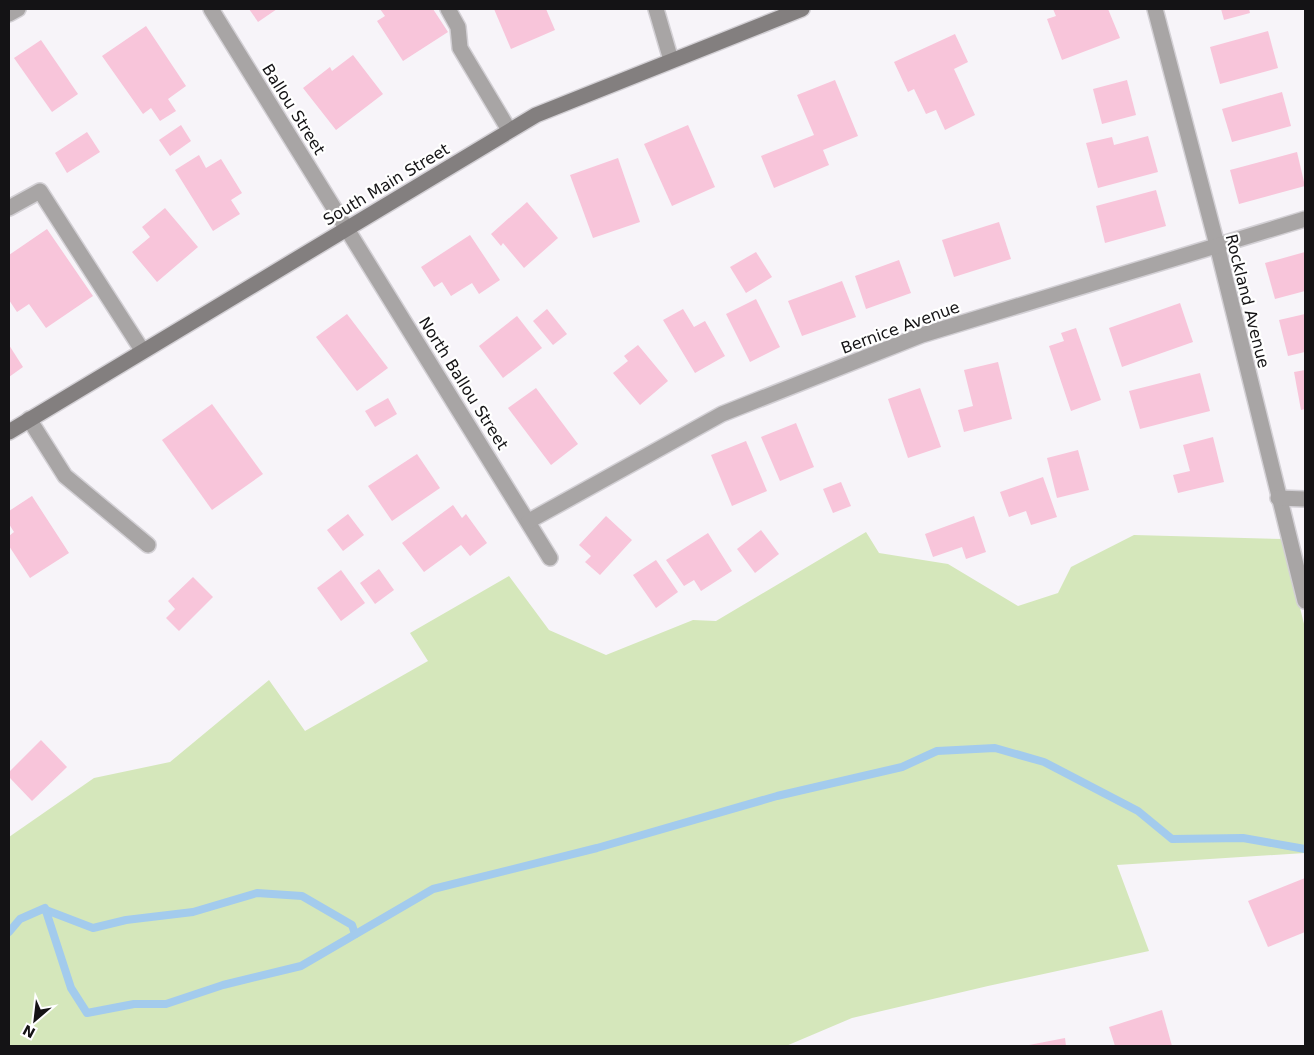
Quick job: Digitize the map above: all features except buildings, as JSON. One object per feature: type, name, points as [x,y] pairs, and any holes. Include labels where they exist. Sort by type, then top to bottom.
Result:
[{"type":"main road","name":"South Main Street","points":[[9,432],[142,350],[536,115],[802,9]]},
{"type":"street","name":"Ballou Street","points":[[211,9],[347,228]]},
{"type":"street","points":[[448,9],[458,27],[460,48],[509,130]]},
{"type":"street","points":[[656,9],[671,60]]},
{"type":"street","name":"Rockland Avenue","points":[[1154,9],[1217,245],[1305,601]]},
{"type":"street","points":[[9,208],[40,191],[142,350]]},
{"type":"street","name":"Bernice Avenue","points":[[529,521],[722,414],[922,335],[1305,219]]},
{"type":"street","name":"North Ballou Street","points":[[347,228],[550,558]]},
{"type":"street","points":[[29,419],[65,476],[148,545]]},
{"type":"street","points":[[1278,498],[1305,499]]},
{"type":"green space","points":[[866,532],[879,553],[948,564],[1018,606],[1058,593],[1071,567],[1134,535],[1283,539],[1305,628],[1305,853],[1117,865],[1149,951],[852,1018],[786,1046],[9,1046],[9,837],[94,778],[170,762],[269,680],[305,731],[428,661],[410,633],[509,576],[549,630],[606,655],[693,620],[716,621]]},
{"type":"waterway","points":[[9,932],[20,919],[45,908],[71,988],[87,1013],[134,1004],[166,1004],[223,985],[301,966],[433,889],[597,848],[777,796],[902,767],[937,751],[995,748],[1044,762],[1138,811],[1172,839],[1243,838],[1305,849]]},
{"type":"waterway","points":[[46,910],[93,928],[126,920],[193,912],[257,893],[302,896],[352,925],[355,934]]}]
